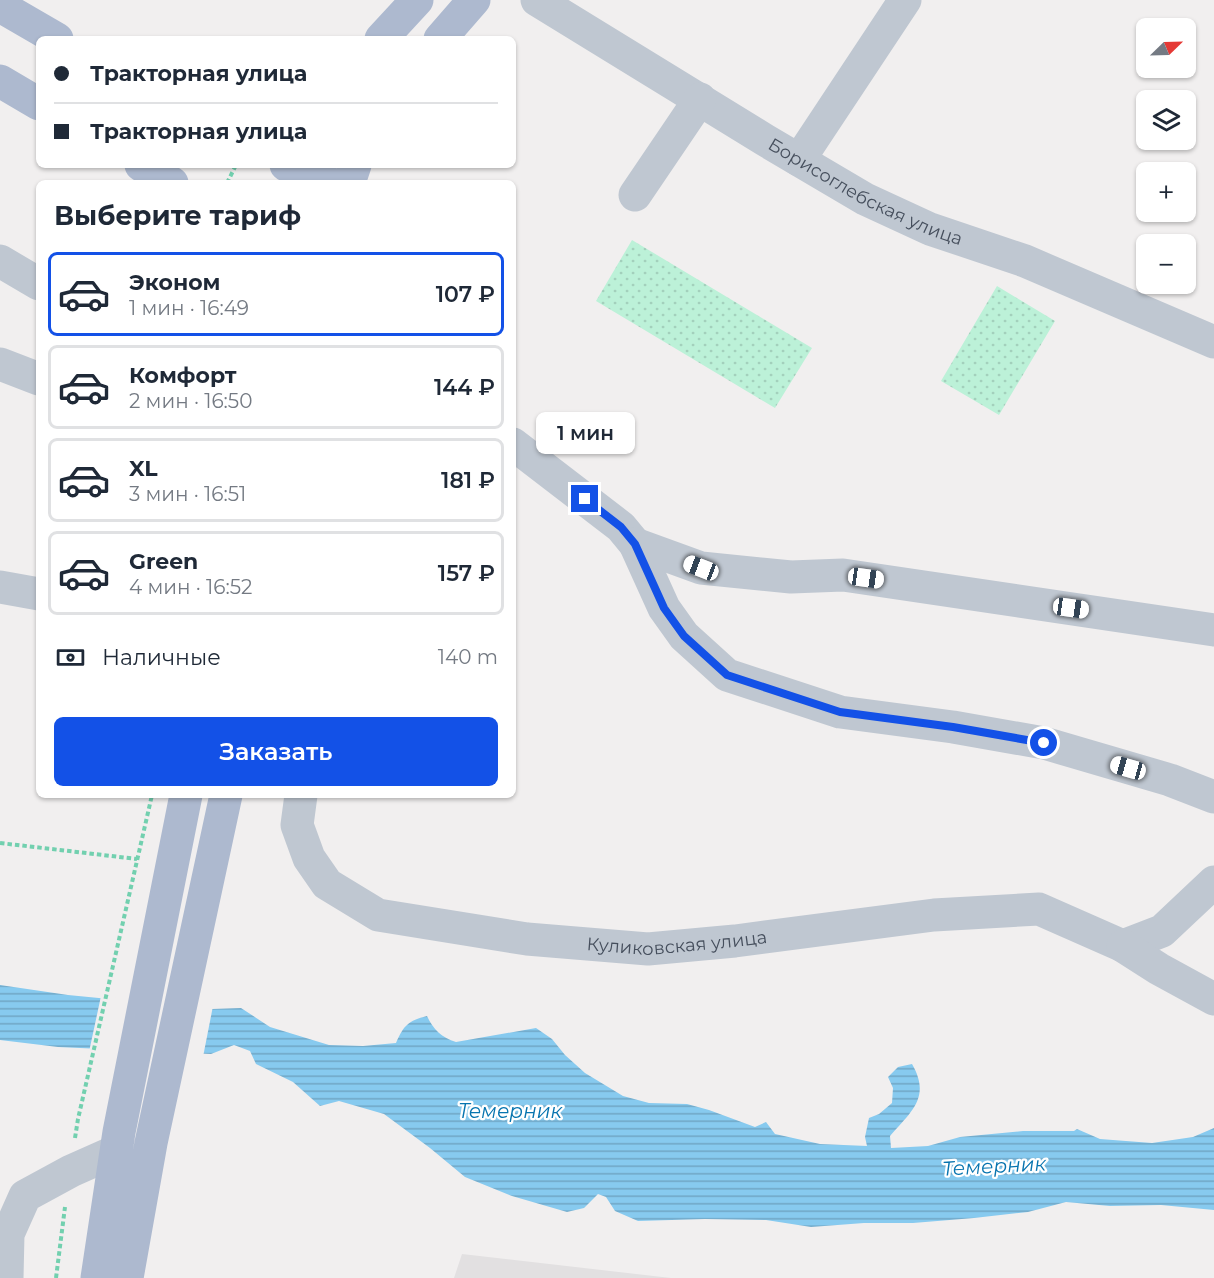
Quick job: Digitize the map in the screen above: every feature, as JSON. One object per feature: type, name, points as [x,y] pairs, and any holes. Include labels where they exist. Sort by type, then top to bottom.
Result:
[{"type":"main road","points":[[384,36],[417,0]]},
{"type":"main road","points":[[443,36],[474,0]]},
{"type":"main road","points":[[0,6],[47,33]]},
{"type":"main road","points":[[3,83],[36,86]]},
{"type":"main road","points":[[3,83],[36,102]]},
{"type":"main road","points":[[146,168],[167,180]]},
{"type":"main road","points":[[97,1278],[117,1142],[185,798]]},
{"type":"main road","points":[[127,1278],[151,1143],[224,798]]},
{"type":"street","points":[[12,0],[47,33]]},
{"type":"street","name":"Борисоглебская улица","points":[[537,0],[865,199],[930,229],[1025,261],[1214,342]]},
{"type":"street","points":[[799,160],[905,0]]},
{"type":"street","points":[[635,195],[700,99]]},
{"type":"street","points":[[0,261],[36,282]]},
{"type":"street","points":[[0,364],[36,378]]},
{"type":"street","points":[[516,446],[621,527],[635,544],[664,608],[684,636],[727,675],[840,712],[953,727],[1044,743],[1170,780],[1214,797]]},
{"type":"street","points":[[635,544],[701,568],[792,577],[843,575],[1214,630]]},
{"type":"street","points":[[0,587],[36,593]]},
{"type":"street","name":"Куликовская улица","points":[[301,798],[297,825],[309,858],[327,884],[378,915],[527,939],[648,949],[735,941],[934,915],[1039,909],[1123,946],[1214,999]]},
{"type":"street","points":[[1123,946],[1162,931],[1214,882]]},
{"type":"street","points":[[7,1278],[8,1234],[25,1196],[117,1142]]},
{"type":"path","points":[[78,1119],[151,798]]},
{"type":"path","points":[[0,843],[137,860]]},
{"type":"shaded area","points":[[462,1254],[671,1278],[454,1278]]},
{"type":"green space","points":[[632,240],[812,348],[775,408],[596,301]]},
{"type":"green space","points":[[997,286],[1055,321],[999,415],[941,381]]},
{"type":"water","name":"Темерник","points":[[0,985],[68,995],[212,1009],[241,1008],[270,1027],[329,1045],[363,1046],[396,1043],[407,1025],[427,1016],[439,1032],[456,1042],[536,1028],[552,1039],[565,1055],[585,1073],[623,1096],[649,1103],[687,1104],[755,1127],[766,1122],[775,1134],[820,1144],[867,1146],[865,1137],[869,1118],[879,1114],[892,1103],[893,1088],[888,1077],[898,1067],[912,1064],[920,1086],[919,1095],[912,1111],[890,1136],[891,1148],[928,1146],[960,1137],[1077,1129],[1100,1139],[1152,1143],[1193,1137],[1214,1128],[1214,1210],[1161,1205],[1110,1206],[1066,1202],[1028,1212],[974,1218],[811,1227],[766,1220],[638,1221],[615,1211],[606,1197],[598,1194],[584,1208],[567,1212],[512,1196],[465,1177],[384,1114],[339,1101],[320,1106],[293,1082],[256,1064],[250,1051],[234,1045],[211,1054],[58,1047],[0,1040]]},
{"type":"pier","points":[[101,996],[213,1006],[203,1057],[89,1052]]},
{"type":"route","points":[[585,499],[621,527],[635,544],[664,608],[684,636],[727,675],[840,712],[953,727],[1044,743]]}]
